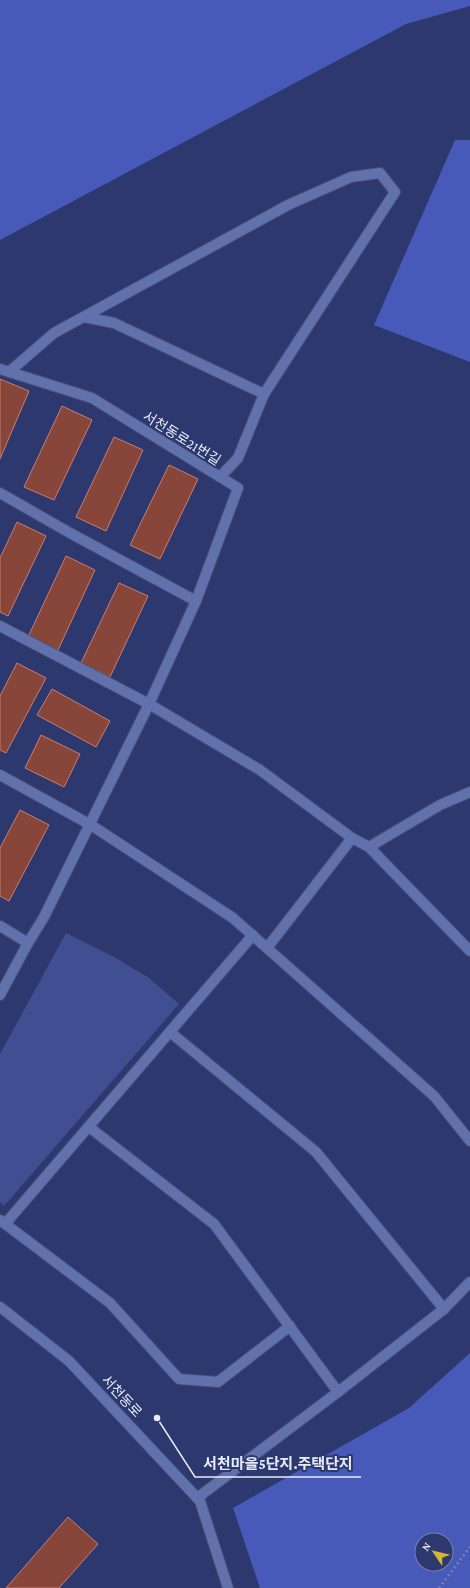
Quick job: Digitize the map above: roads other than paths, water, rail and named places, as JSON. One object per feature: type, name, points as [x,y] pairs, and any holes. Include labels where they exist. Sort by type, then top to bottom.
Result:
[{"type":"street","points":[[4,370],[54,333],[288,205],[351,177],[380,173],[395,192],[264,394],[238,458],[220,477]]},
{"type":"street","points":[[84,317],[114,323],[264,394]]},
{"type":"street","name":"서천동로21번길","points":[[0,995],[44,917],[91,825],[149,704],[196,601],[238,488],[92,398],[4,370]]},
{"type":"street","points":[[0,493],[77,537],[196,601]]},
{"type":"street","points":[[0,626],[149,704],[260,770],[352,838],[369,847],[470,951]]},
{"type":"street","points":[[0,775],[91,825],[233,918],[434,1096],[470,1141]]},
{"type":"street","points":[[369,847],[440,805],[470,792]]},
{"type":"street","points":[[267,948],[352,838]]},
{"type":"street","points":[[0,926],[28,943]]},
{"type":"street","points":[[252,935],[89,1127],[3,1222],[110,1302],[179,1379],[218,1382],[290,1326]]},
{"type":"street","points":[[170,1032],[316,1152],[444,1309]]},
{"type":"street","points":[[89,1127],[214,1224],[338,1392]]},
{"type":"street","points":[[197,1498],[338,1392],[444,1309],[470,1282]]},
{"type":"street","name":"서천동로","points":[[0,1307],[70,1361],[200,1501],[228,1588]]},
{"type":"place","name":"서천마을5단지.주택단지","points":[[157,1418]]}]
